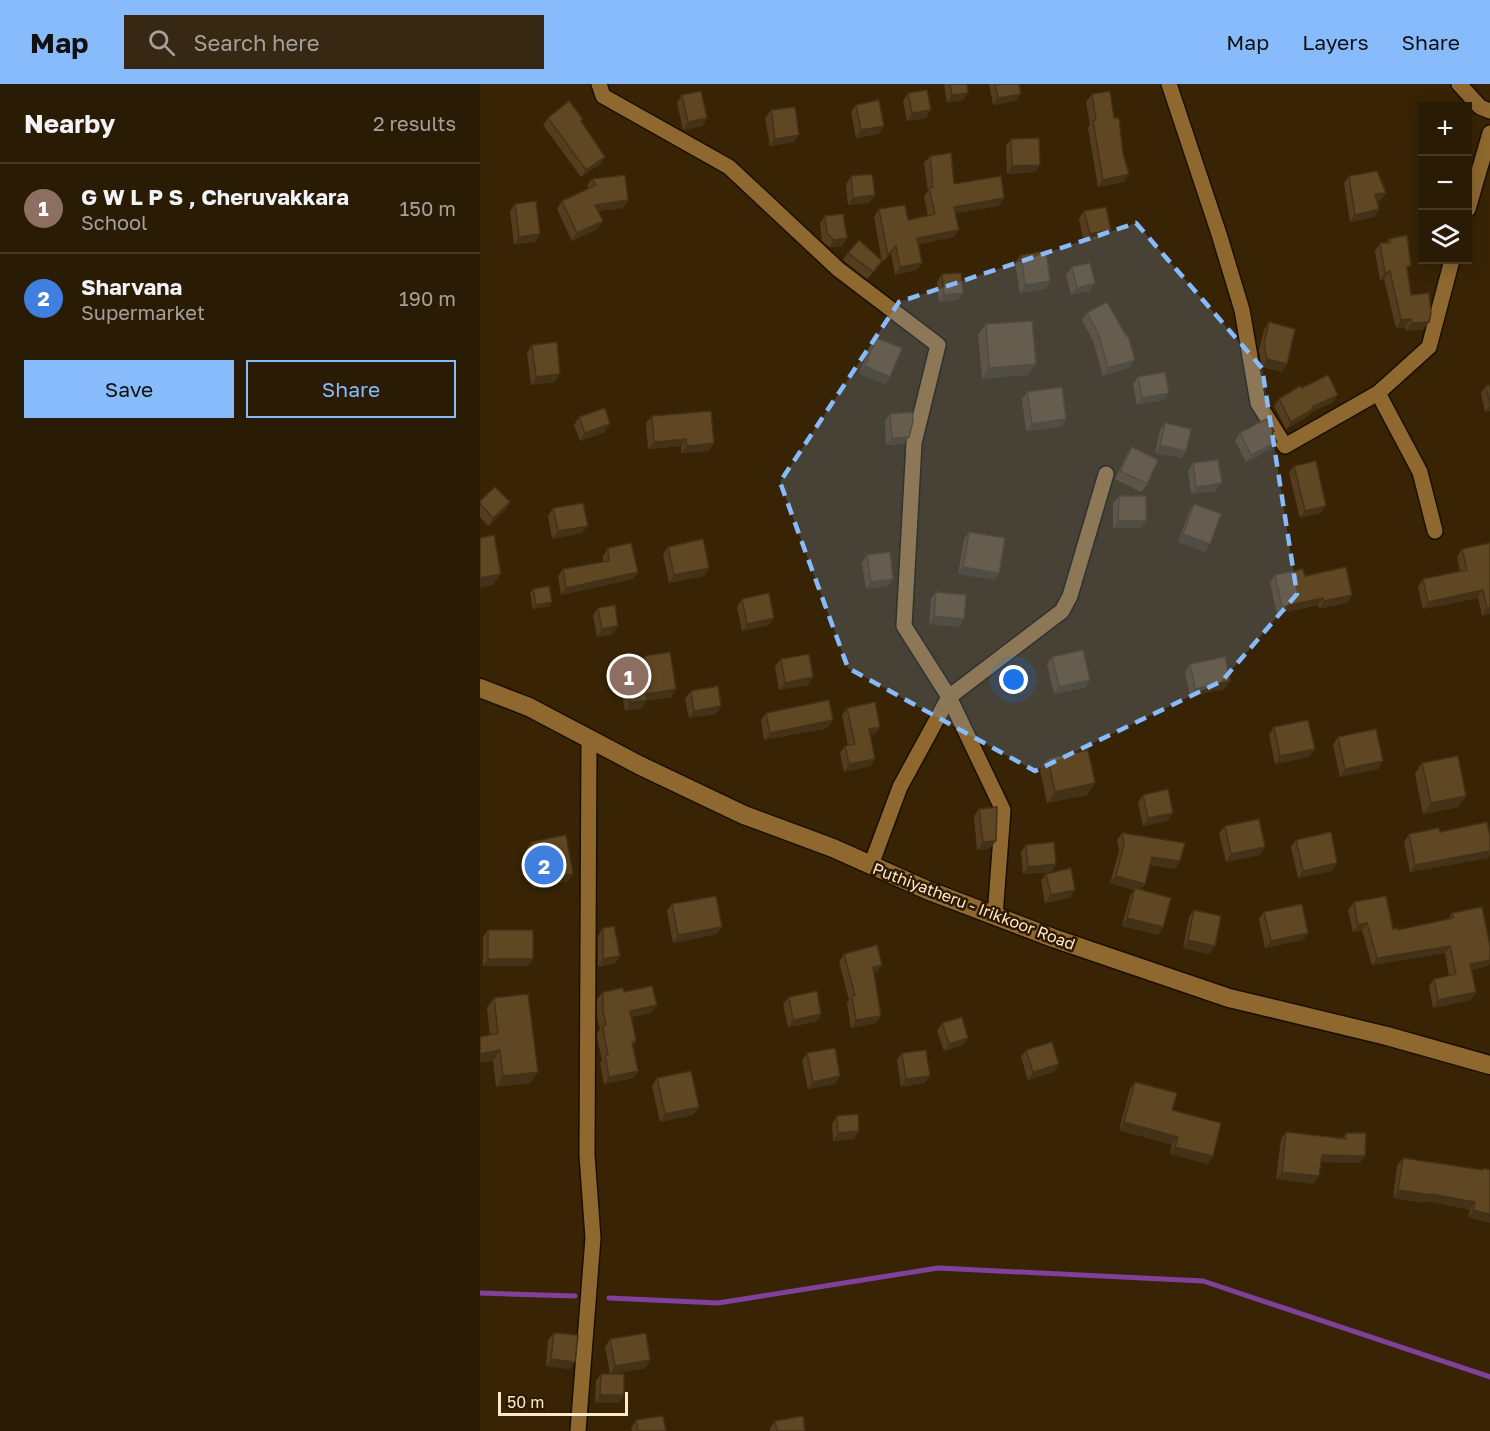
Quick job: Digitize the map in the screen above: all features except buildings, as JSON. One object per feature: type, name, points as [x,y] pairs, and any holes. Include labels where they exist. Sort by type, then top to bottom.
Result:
[{"type":"main road","name":"Puthiyatheru - Irikkoor Road","points":[[480,688],[529,707],[589,740],[744,814],[833,848],[927,890],[1053,938],[1229,998],[1387,1036],[1490,1065]]},
{"type":"street","points":[[599,84],[603,96],[729,167],[838,269],[938,345],[914,443],[904,626],[950,697],[1003,810],[995,916]]},
{"type":"street","points":[[1169,84],[1242,310],[1258,403],[1285,446],[1378,393],[1429,347],[1451,264]]},
{"type":"street","points":[[1459,84],[1480,107],[1490,111]]},
{"type":"street","points":[[1472,192],[1490,133]]},
{"type":"street","points":[[1378,393],[1420,472],[1436,531]]},
{"type":"street","points":[[871,865],[900,787],[950,697],[1062,611],[1070,596],[1106,474]]},
{"type":"street","points":[[578,1431],[593,1238],[587,1155],[589,740]]},
{"type":"highlighted area","points":[[1136,223],[1262,368],[1297,594],[1222,681],[1035,771],[848,668],[780,482],[899,302]]},
{"type":"waterway","points":[[609,1298],[718,1303],[938,1268],[1203,1281],[1490,1377]]},
{"type":"waterway","points":[[480,1293],[575,1296]]},
{"type":"place","name":"G W L P S , Cheruvakkara","points":[[629,676]]},
{"type":"place","name":"Sharvana","points":[[544,865]]}]
